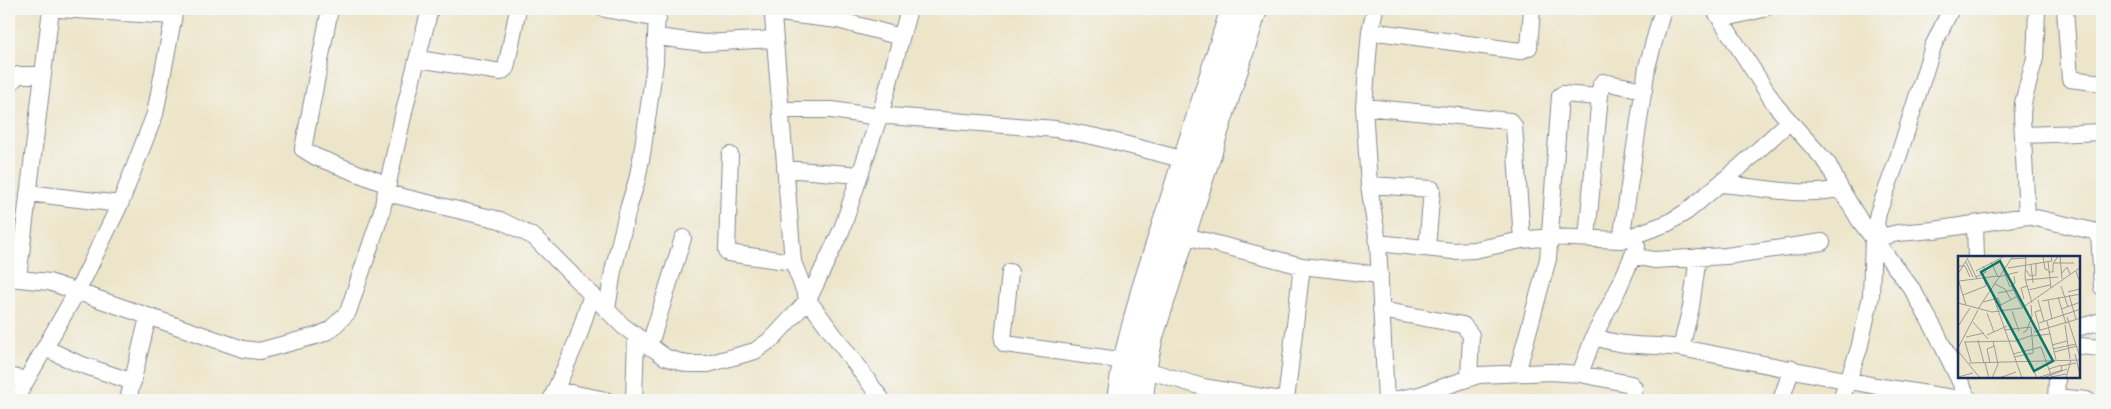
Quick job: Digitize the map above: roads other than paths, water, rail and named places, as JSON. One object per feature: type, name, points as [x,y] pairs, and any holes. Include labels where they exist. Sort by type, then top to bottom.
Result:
[{"type":"main road","points":[[1140,400],[1135,365],[1144,292],[1234,9]]},
{"type":"main road","points":[[1120,400],[1150,336],[1254,9]]},
{"type":"street","points":[[51,9],[28,193],[13,278],[48,282],[243,350],[259,350],[319,335],[330,330],[348,312],[382,214],[430,9]]},
{"type":"street","points":[[15,400],[77,292],[120,204],[155,114],[174,12],[59,9]]},
{"type":"street","points":[[418,59],[501,72],[506,68],[518,9]]},
{"type":"street","points":[[606,9],[657,14],[656,37],[638,180],[628,209],[613,271],[607,309]]},
{"type":"street","points":[[325,10],[303,149],[316,157],[387,189],[516,226],[534,237],[607,309],[649,347],[665,357],[687,364],[708,364],[755,351],[773,338],[808,300],[842,229],[883,105],[909,9]]},
{"type":"street","points":[[1375,9],[1370,31],[1364,106],[1369,185],[1378,243],[1381,310],[1392,400],[1420,395],[1479,375],[1551,372],[1580,374],[1632,384],[1634,388],[1632,400]]},
{"type":"street","points":[[1370,31],[1520,51],[1529,46],[1532,9]]},
{"type":"street","points":[[1621,240],[1647,67],[1663,9]]},
{"type":"street","points":[[1763,9],[1717,14],[1776,106],[1828,164],[1840,188],[1915,294],[1958,372]]},
{"type":"street","points":[[1841,400],[1863,334],[1870,296],[1878,213],[1898,158],[1933,46],[1950,9]]},
{"type":"street","points":[[2028,216],[2023,103],[2035,58],[2034,10],[2065,9],[2070,79],[2102,83]]},
{"type":"street","points":[[876,397],[808,300],[793,262],[773,16],[775,14],[838,20],[901,37]]},
{"type":"street","points":[[656,37],[704,43],[774,39]]},
{"type":"street","points":[[9,85],[18,75],[43,75]]},
{"type":"street","points":[[1587,238],[1599,88],[1603,82],[1644,90]]},
{"type":"street","points":[[1518,373],[1548,259],[1560,96],[1563,94],[1598,97]]},
{"type":"street","points":[[1364,106],[1510,121],[1514,126],[1522,240]]},
{"type":"street","points":[[782,110],[832,110],[878,117],[889,116],[1056,129],[1097,137],[1185,160]]},
{"type":"street","points":[[1378,243],[1453,251],[1474,250],[1522,240],[1550,237],[1621,240],[1678,218],[1720,184],[1790,121]]},
{"type":"street","points":[[2023,135],[2102,132]]},
{"type":"street","points":[[730,155],[728,253],[793,262]]},
{"type":"street","points":[[785,169],[860,175]]},
{"type":"street","points":[[1720,184],[1803,192],[1831,191],[1840,188]]},
{"type":"street","points":[[1369,185],[1432,189],[1427,248]]},
{"type":"street","points":[[28,193],[120,204]]},
{"type":"street","points":[[1877,238],[1898,232],[2028,216],[2100,232],[2102,287]]},
{"type":"street","points":[[1975,224],[1976,256]]},
{"type":"street","points":[[1580,374],[1594,336],[1633,256],[1642,232]]},
{"type":"street","points":[[1182,236],[1302,266],[1380,275]]},
{"type":"street","points":[[649,347],[683,238]]},
{"type":"street","points":[[1633,256],[1654,260],[1726,256],[1822,242]]},
{"type":"street","points":[[1681,348],[1689,321],[1698,257]]},
{"type":"street","points":[[1286,400],[1302,266]]},
{"type":"street","points":[[1010,272],[1003,340],[1006,344],[1135,365],[1203,387],[1281,400]]},
{"type":"street","points":[[592,294],[578,338],[554,395],[606,400]]},
{"type":"street","points":[[1381,310],[1463,325],[1471,335],[1469,377]]},
{"type":"street","points":[[128,400],[148,316]]},
{"type":"street","points":[[2081,327],[2102,321]]},
{"type":"street","points":[[634,400],[636,336]]},
{"type":"street","points":[[1594,336],[1614,343],[1656,344],[1792,368],[1896,395],[1960,398],[1959,379]]},
{"type":"street","points":[[2081,346],[2102,348]]},
{"type":"street","points":[[45,348],[76,363],[133,382]]},
{"type":"street","points":[[1781,400],[1792,368]]},
{"type":"street","points":[[9,376],[26,380]]},
{"type":"street","points":[[2057,379],[2056,399],[2087,400]]}]
